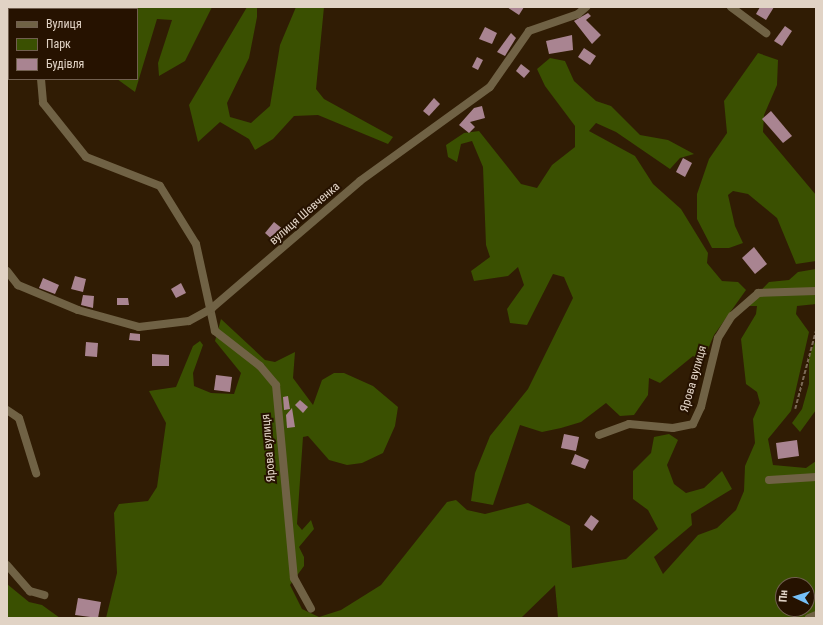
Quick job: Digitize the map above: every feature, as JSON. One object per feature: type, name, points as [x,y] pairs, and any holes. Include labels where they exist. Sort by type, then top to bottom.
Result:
[{"type":"street","name":"вулиця Шевченка","points":[[7,271],[18,285],[78,310],[139,327],[189,321],[212,308],[360,181],[490,87],[529,31],[578,14],[586,7]]},
{"type":"street","points":[[731,7],[766,33]]},
{"type":"street","name":"Ярова вулиця","points":[[41,80],[43,103],[86,157],[160,186],[196,244],[212,308],[215,331],[260,366],[276,385],[294,578],[311,609]]},
{"type":"street","name":"Ярова вулиця","points":[[599,435],[629,424],[673,428],[693,424],[701,408],[718,338],[732,316],[758,292],[816,291]]},
{"type":"street","points":[[7,410],[19,418],[36,473]]},
{"type":"street","points":[[769,480],[816,477]]},
{"type":"street","points":[[7,565],[30,591],[44,595]]},
{"type":"street","points":[[809,618],[816,615]]},
{"type":"path","points":[[795,409],[816,330]]},
{"type":"green space","points":[[122,7],[212,7],[185,61],[159,76],[158,63],[172,20],[157,19],[135,92],[118,80],[138,80],[138,8]]},
{"type":"green space","points":[[247,7],[257,7],[257,17],[249,58],[227,103],[230,117],[251,123],[270,106],[280,45],[296,7],[324,7],[316,89],[324,99],[393,137],[388,144],[318,115],[294,116],[273,139],[255,150],[249,139],[220,122],[198,142],[189,105]]},
{"type":"green space","points":[[758,53],[778,60],[777,85],[764,115],[763,132],[816,195],[816,261],[796,264],[777,218],[748,194],[733,191],[728,195],[735,226],[743,243],[729,248],[712,248],[697,219],[697,194],[709,159],[727,133],[724,101]]},
{"type":"green space","points":[[550,58],[565,61],[574,81],[596,101],[611,106],[640,135],[668,140],[694,154],[680,158],[670,169],[616,132],[596,123],[589,131],[635,156],[653,184],[681,209],[708,253],[707,263],[722,281],[738,282],[746,290],[714,335],[703,361],[693,356],[660,383],[649,378],[648,395],[634,415],[620,416],[606,403],[581,422],[561,428],[542,432],[520,425],[493,505],[471,501],[475,473],[490,436],[528,389],[573,298],[564,277],[553,274],[527,325],[510,323],[507,309],[524,285],[518,267],[508,276],[474,281],[471,271],[490,257],[486,245],[483,167],[472,141],[461,144],[457,162],[448,157],[446,145],[464,133],[479,131],[521,184],[537,188],[552,165],[575,147],[575,126],[545,86],[537,69]]},
{"type":"green space","points":[[816,269],[816,304],[797,306],[796,314],[809,332],[791,411],[768,439],[773,465],[806,468],[816,461],[816,618],[558,618],[555,585],[521,618],[106,618],[117,573],[114,513],[119,504],[148,501],[157,487],[166,423],[149,391],[176,387],[193,346],[200,341],[203,345],[193,373],[194,386],[211,393],[234,394],[241,373],[215,341],[221,319],[265,360],[275,362],[295,352],[293,378],[313,405],[322,380],[334,373],[344,373],[373,386],[398,407],[395,426],[383,453],[362,463],[347,465],[329,460],[308,436],[303,437],[297,524],[302,530],[311,520],[314,529],[299,547],[304,557],[304,566],[290,585],[302,609],[319,617],[341,610],[381,585],[447,502],[456,500],[467,510],[485,514],[528,503],[570,526],[572,568],[626,559],[658,529],[648,510],[633,499],[633,471],[651,453],[654,437],[669,434],[678,440],[667,465],[674,484],[686,493],[704,488],[722,471],[732,489],[691,514],[692,525],[654,557],[663,574],[698,535],[717,528],[736,510],[744,491],[745,466],[755,443],[753,419],[760,403],[757,392],[746,384],[741,339],[756,314],[757,306],[746,306],[769,282],[789,280],[798,272]]},
{"type":"green space","points":[[816,339],[816,410],[800,432],[792,423],[802,409],[809,384],[809,357]]},
{"type":"green space","points":[[7,584],[29,602],[42,605],[60,618],[7,618]]},
{"type":"building","points":[[507,7],[524,7],[519,15]]},
{"type":"building","points":[[760,7],[774,7],[766,20],[756,14]]},
{"type":"building","points":[[588,13],[591,16],[586,20],[601,35],[592,44],[574,21]]},
{"type":"building","points":[[785,26],[792,31],[782,46],[774,41]]},
{"type":"building","points":[[485,27],[497,33],[492,44],[479,39]]},
{"type":"building","points":[[511,33],[516,38],[505,56],[497,52]]},
{"type":"building","points":[[572,35],[573,50],[549,54],[546,41]]},
{"type":"building","points":[[584,48],[596,56],[590,65],[578,57]]},
{"type":"building","points":[[477,57],[483,60],[478,70],[472,67]]},
{"type":"building","points":[[521,64],[530,71],[524,78],[516,71]]},
{"type":"building","points":[[434,98],[440,104],[429,116],[423,111]]},
{"type":"building","points":[[482,106],[485,118],[470,122],[475,127],[469,133],[459,125],[474,108]]},
{"type":"building","points":[[771,111],[792,136],[783,143],[762,119]]},
{"type":"building","points":[[683,158],[692,163],[685,177],[676,172]]},
{"type":"building","points":[[274,222],[284,230],[274,241],[265,233]]},
{"type":"building","points":[[754,247],[767,264],[755,274],[742,258]]},
{"type":"building","points":[[75,276],[86,279],[83,292],[71,289]]},
{"type":"building","points":[[43,278],[59,285],[55,294],[39,288]]},
{"type":"building","points":[[181,283],[186,293],[176,298],[171,289]]},
{"type":"building","points":[[83,295],[94,296],[93,308],[81,305]]},
{"type":"building","points":[[117,298],[128,298],[129,305],[117,305]]},
{"type":"building","points":[[130,333],[140,334],[140,341],[129,340]]},
{"type":"building","points":[[86,342],[98,343],[97,357],[85,356]]},
{"type":"building","points":[[152,354],[169,355],[169,366],[152,366]]},
{"type":"building","points":[[216,375],[232,377],[230,392],[214,390]]},
{"type":"building","points":[[288,396],[290,409],[284,410],[283,397]]},
{"type":"building","points":[[300,400],[308,407],[303,413],[295,405]]},
{"type":"building","points":[[292,408],[295,427],[287,428],[286,415]]},
{"type":"building","points":[[564,434],[579,437],[576,451],[561,448]]},
{"type":"building","points":[[797,440],[799,456],[778,459],[776,443]]},
{"type":"building","points":[[575,454],[589,460],[585,469],[571,464]]},
{"type":"building","points":[[591,515],[599,521],[592,531],[584,525]]},
{"type":"building","points":[[78,598],[101,602],[98,618],[75,615]]}]
